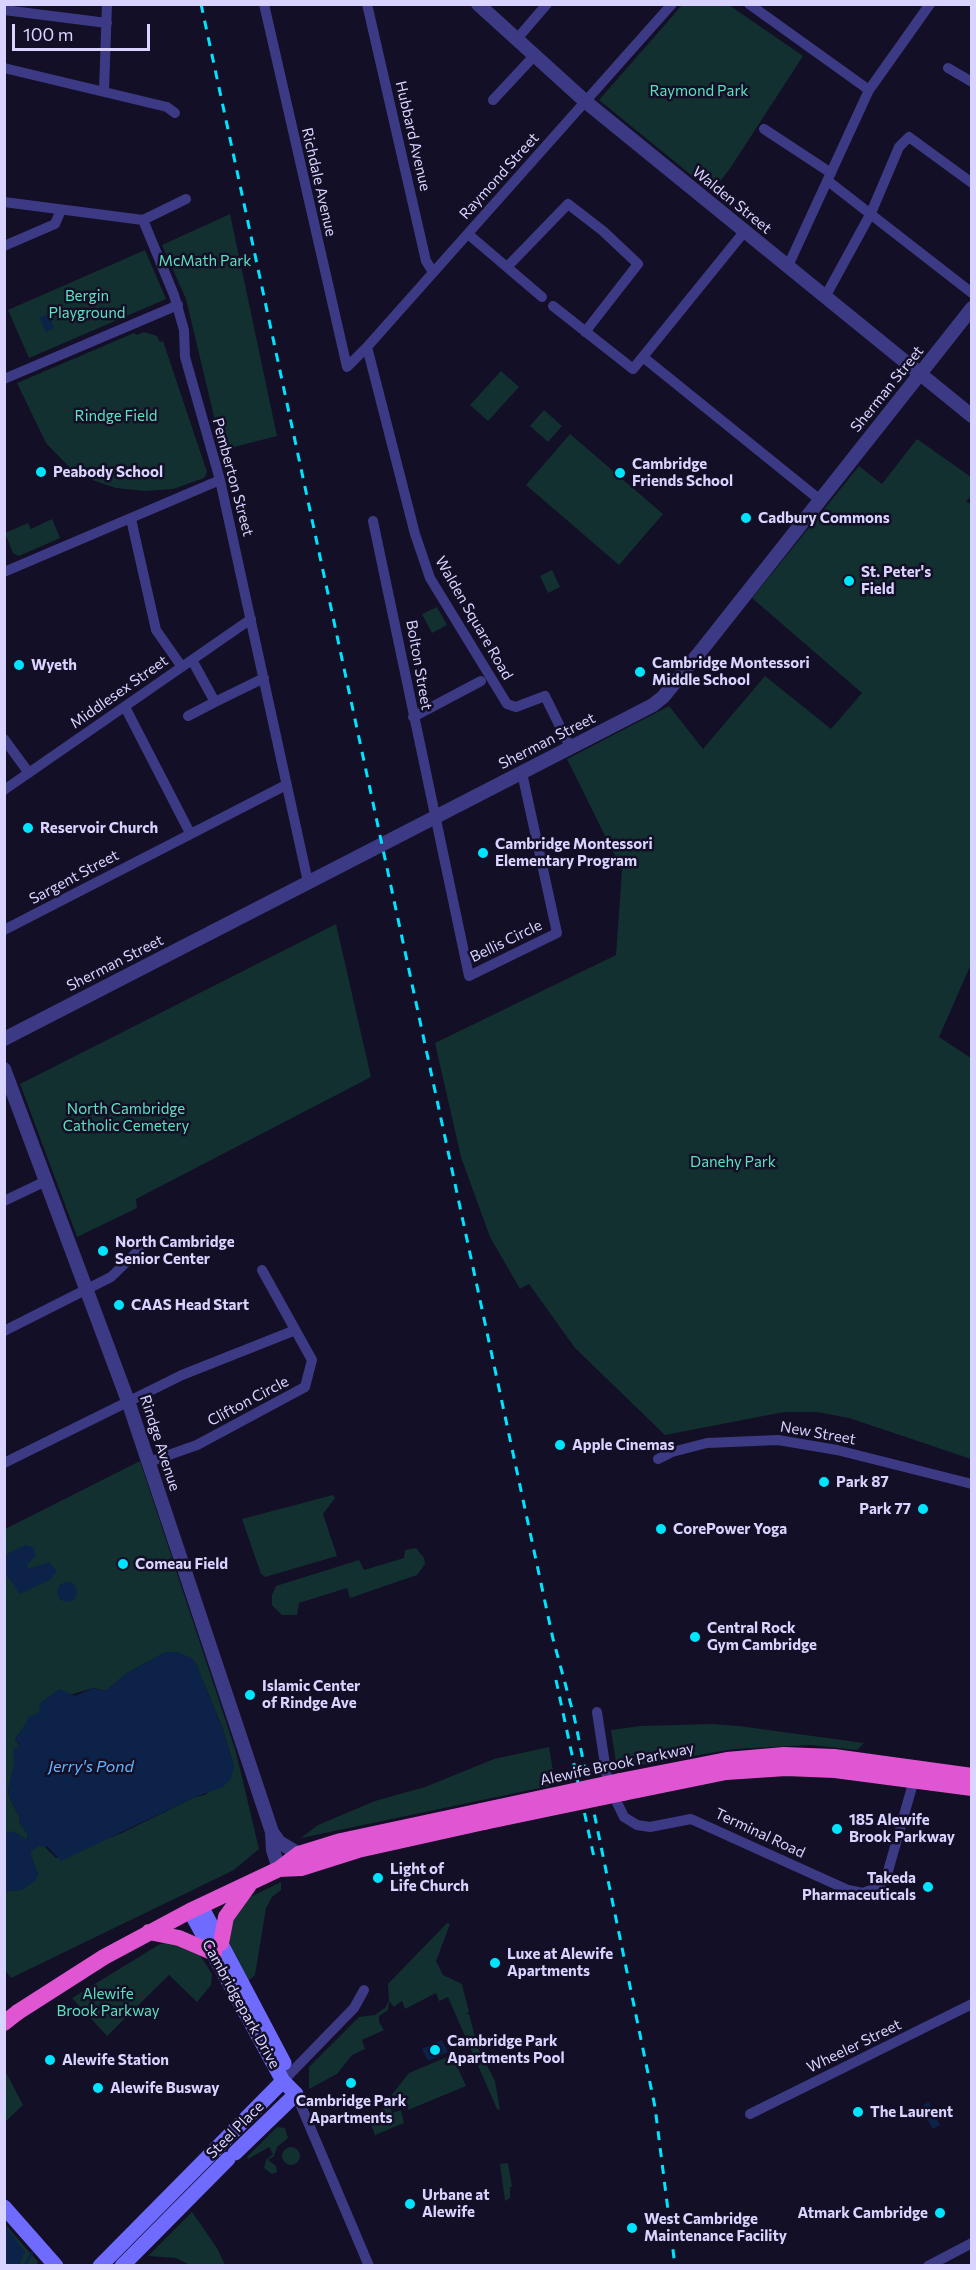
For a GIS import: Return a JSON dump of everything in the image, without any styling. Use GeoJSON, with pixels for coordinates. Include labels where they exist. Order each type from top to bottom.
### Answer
{"type":"FeatureCollection","features":[{"type":"Feature","properties":{"kind":"highway","name":"Alewife Brook Parkway"},"geometry":{"type":"LineString","coordinates":[[279,1869],[301,1868],[358,1850],[483,1817],[621,1787],[727,1760],[784,1755],[834,1757],[972,1776]]}},
{"type":"Feature","properties":{"kind":"highway","name":"Alewife Brook Parkway"},"geometry":{"type":"LineString","coordinates":[[621,1787],[768,1768],[819,1769],[972,1788]]}},
{"type":"Feature","properties":{"kind":"highway","name":"Alewife Brook Parkway"},"geometry":{"type":"LineString","coordinates":[[4,2023],[68,1978],[195,1908],[279,1869],[299,1854],[357,1837],[483,1817]]}},
{"type":"Feature","properties":{"kind":"highway"},"geometry":{"type":"LineString","coordinates":[[149,1932],[217,1948],[226,1917],[252,1882]]}},
{"type":"Feature","properties":{"kind":"main road","name":"Cambridgepark Drive"},"geometry":{"type":"LineString","coordinates":[[195,1908],[296,2094]]}},
{"type":"Feature","properties":{"kind":"main road","name":"Steel Place"},"geometry":{"type":"LineString","coordinates":[[100,2265],[287,2078]]}},
{"type":"Feature","properties":{"kind":"main road","name":"Steel Place"},"geometry":{"type":"LineString","coordinates":[[122,2265],[296,2094]]}},
{"type":"Feature","properties":{"kind":"main road"},"geometry":{"type":"LineString","coordinates":[[4,2207],[57,2265]]}},
{"type":"Feature","properties":{"kind":"street"},"geometry":{"type":"LineString","coordinates":[[104,91],[107,4]]}},
{"type":"Feature","properties":{"kind":"street","name":"Richdale Avenue"},"geometry":{"type":"LineString","coordinates":[[264,4],[347,367]]}},
{"type":"Feature","properties":{"kind":"street","name":"Hubbard Avenue"},"geometry":{"type":"LineString","coordinates":[[367,4],[426,261],[433,272]]}},
{"type":"Feature","properties":{"kind":"street","name":"Walden Street"},"geometry":{"type":"LineString","coordinates":[[478,4],[586,102],[972,416]]}},
{"type":"Feature","properties":{"kind":"street"},"geometry":{"type":"LineString","coordinates":[[516,40],[547,4]]}},
{"type":"Feature","properties":{"kind":"street","name":"Raymond Street"},"geometry":{"type":"LineString","coordinates":[[347,367],[672,4]]}},
{"type":"Feature","properties":{"kind":"street"},"geometry":{"type":"LineString","coordinates":[[749,4],[869,90]]}},
{"type":"Feature","properties":{"kind":"street"},"geometry":{"type":"LineString","coordinates":[[788,266],[869,90],[930,4]]}},
{"type":"Feature","properties":{"kind":"street"},"geometry":{"type":"LineString","coordinates":[[4,10],[107,23]]}},
{"type":"Feature","properties":{"kind":"street"},"geometry":{"type":"LineString","coordinates":[[493,100],[534,56]]}},
{"type":"Feature","properties":{"kind":"street"},"geometry":{"type":"LineString","coordinates":[[4,68],[166,107],[175,113]]}},
{"type":"Feature","properties":{"kind":"street"},"geometry":{"type":"LineString","coordinates":[[948,68],[972,82]]}},
{"type":"Feature","properties":{"kind":"street"},"geometry":{"type":"LineString","coordinates":[[764,129],[830,177],[871,213],[972,292]]}},
{"type":"Feature","properties":{"kind":"street"},"geometry":{"type":"LineString","coordinates":[[825,297],[871,213],[899,147],[909,137],[972,183]]}},
{"type":"Feature","properties":{"kind":"street"},"geometry":{"type":"LineString","coordinates":[[4,202],[142,220],[186,198]]}},
{"type":"Feature","properties":{"kind":"street"},"geometry":{"type":"LineString","coordinates":[[507,267],[568,204],[638,261],[638,266],[585,332]]}},
{"type":"Feature","properties":{"kind":"street"},"geometry":{"type":"LineString","coordinates":[[4,246],[55,224],[61,210]]}},
{"type":"Feature","properties":{"kind":"street","name":"Pemberton Street"},"geometry":{"type":"LineString","coordinates":[[142,220],[178,305],[184,330],[187,365],[220,480],[308,882]]}},
{"type":"Feature","properties":{"kind":"street"},"geometry":{"type":"LineString","coordinates":[[553,306],[633,369],[744,232]]}},
{"type":"Feature","properties":{"kind":"street"},"geometry":{"type":"LineString","coordinates":[[468,234],[542,297]]}},
{"type":"Feature","properties":{"kind":"street"},"geometry":{"type":"LineString","coordinates":[[4,379],[178,305]]}},
{"type":"Feature","properties":{"kind":"street","name":"Sherman Street"},"geometry":{"type":"LineString","coordinates":[[4,1039],[436,815],[522,773],[663,697],[972,308]]}},
{"type":"Feature","properties":{"kind":"street","name":"Walden Square Road"},"geometry":{"type":"LineString","coordinates":[[367,347],[416,534],[430,578],[507,704],[516,707],[545,696],[570,747]]}},
{"type":"Feature","properties":{"kind":"street"},"geometry":{"type":"LineString","coordinates":[[643,357],[820,500]]}},
{"type":"Feature","properties":{"kind":"street"},"geometry":{"type":"LineString","coordinates":[[4,572],[220,480]]}},
{"type":"Feature","properties":{"kind":"street"},"geometry":{"type":"LineString","coordinates":[[131,519],[156,630],[182,667]]}},
{"type":"Feature","properties":{"kind":"street","name":"Bolton Street"},"geometry":{"type":"LineString","coordinates":[[373,521],[395,619],[413,717],[436,815]]}},
{"type":"Feature","properties":{"kind":"street","name":"Middlesex Street"},"geometry":{"type":"LineString","coordinates":[[4,790],[251,619]]}},
{"type":"Feature","properties":{"kind":"street"},"geometry":{"type":"LineString","coordinates":[[192,660],[214,702]]}},
{"type":"Feature","properties":{"kind":"street"},"geometry":{"type":"LineString","coordinates":[[188,716],[264,678]]}},
{"type":"Feature","properties":{"kind":"street"},"geometry":{"type":"LineString","coordinates":[[413,717],[481,681]]}},
{"type":"Feature","properties":{"kind":"street"},"geometry":{"type":"LineString","coordinates":[[125,707],[190,833]]}},
{"type":"Feature","properties":{"kind":"street"},"geometry":{"type":"LineString","coordinates":[[4,740],[29,773]]}},
{"type":"Feature","properties":{"kind":"street","name":"Bellis Circle"},"geometry":{"type":"LineString","coordinates":[[436,815],[469,976],[557,933],[522,773]]}},
{"type":"Feature","properties":{"kind":"street","name":"Sargent Street"},"geometry":{"type":"LineString","coordinates":[[4,930],[286,785]]}},
{"type":"Feature","properties":{"kind":"street","name":"Rindge Avenue"},"geometry":{"type":"LineString","coordinates":[[4,1069],[88,1289],[149,1462],[272,1832],[273,1850],[279,1869]]}},
{"type":"Feature","properties":{"kind":"street"},"geometry":{"type":"LineString","coordinates":[[4,1201],[46,1180]]}},
{"type":"Feature","properties":{"kind":"street"},"geometry":{"type":"LineString","coordinates":[[4,1331],[119,1271],[139,1250]]}},
{"type":"Feature","properties":{"kind":"street","name":"Clifton Circle"},"geometry":{"type":"LineString","coordinates":[[149,1462],[197,1445],[304,1387],[312,1360],[301,1339],[293,1331],[262,1270]]}},
{"type":"Feature","properties":{"kind":"street"},"geometry":{"type":"LineString","coordinates":[[4,1463],[205,1365],[293,1331]]}},
{"type":"Feature","properties":{"kind":"street","name":"New Street"},"geometry":{"type":"LineString","coordinates":[[658,1459],[672,1452],[707,1443],[778,1440],[837,1450],[972,1484]]}},
{"type":"Feature","properties":{"kind":"street","name":"Terminal Road"},"geometry":{"type":"LineString","coordinates":[[597,1712],[608,1784],[624,1817],[638,1825],[650,1827],[691,1819],[848,1890],[863,1893],[876,1888],[886,1878],[914,1780]]}},
{"type":"Feature","properties":{"kind":"street"},"geometry":{"type":"LineString","coordinates":[[272,1832],[279,1842],[299,1854]]}},
{"type":"Feature","properties":{"kind":"street","name":"Steel Place"},"geometry":{"type":"LineString","coordinates":[[287,2078],[354,2008],[364,1990]]}},
{"type":"Feature","properties":{"kind":"street","name":"Wheeler Street"},"geometry":{"type":"LineString","coordinates":[[750,2115],[972,2004]]}},
{"type":"Feature","properties":{"kind":"street","name":"Cambridgepark Drive"},"geometry":{"type":"LineString","coordinates":[[296,2094],[369,2265]]}},
{"type":"Feature","properties":{"kind":"street"},"geometry":{"type":"LineString","coordinates":[[928,2265],[972,2243]]}},
{"type":"Feature","properties":{"kind":"green space","name":"Raymond Park"},"geometry":{"type":"Polygon","coordinates":[[[683,4],[729,5],[803,56],[731,167],[712,192],[599,100],[683,4]]]}},
{"type":"Feature","properties":{"kind":"green space","name":"McMath Park"},"geometry":{"type":"Polygon","coordinates":[[[230,214],[277,436],[222,450],[186,299],[162,245],[230,214]]]}},
{"type":"Feature","properties":{"kind":"green space","name":"Bergin Playground"},"geometry":{"type":"Polygon","coordinates":[[[145,250],[166,299],[29,358],[8,310],[145,250]]]}},
{"type":"Feature","properties":{"kind":"green space","name":"Rindge Field"},"geometry":{"type":"Polygon","coordinates":[[[144,332],[157,336],[160,342],[163,341],[207,472],[204,478],[173,489],[145,491],[116,488],[71,469],[46,443],[17,383],[134,333],[137,335],[144,332]]]}},
{"type":"Feature","properties":{"kind":"green space"},"geometry":{"type":"Polygon","coordinates":[[[501,371],[519,387],[488,421],[470,405],[501,371]]]}},
{"type":"Feature","properties":{"kind":"green space"},"geometry":{"type":"Polygon","coordinates":[[[544,410],[562,426],[548,442],[530,426],[544,410]]]}},
{"type":"Feature","properties":{"kind":"green space"},"geometry":{"type":"Polygon","coordinates":[[[570,434],[663,514],[619,565],[526,485],[570,434]]]}},
{"type":"Feature","properties":{"kind":"green space","name":"Danehy Park"},"geometry":{"type":"Polygon","coordinates":[[[917,439],[971,477],[971,496],[966,502],[972,504],[971,964],[939,1037],[971,1058],[971,1459],[849,1418],[817,1412],[784,1412],[665,1435],[575,1348],[529,1284],[520,1289],[490,1237],[461,1157],[435,1043],[616,955],[622,870],[567,759],[669,706],[703,749],[765,676],[831,729],[862,693],[752,598],[859,466],[882,484],[917,439]]]}},
{"type":"Feature","properties":{"kind":"green space"},"geometry":{"type":"Polygon","coordinates":[[[52,519],[60,538],[19,556],[13,553],[5,533],[28,523],[31,529],[52,519]]]}},
{"type":"Feature","properties":{"kind":"green space"},"geometry":{"type":"Polygon","coordinates":[[[552,570],[560,587],[548,593],[540,576],[552,570]]]}},
{"type":"Feature","properties":{"kind":"green space"},"geometry":{"type":"Polygon","coordinates":[[[437,607],[447,625],[432,633],[422,614],[437,607]]]}},
{"type":"Feature","properties":{"kind":"green space","name":"North Cambridge Catholic Cemetery"},"geometry":{"type":"Polygon","coordinates":[[[336,924],[371,1077],[136,1199],[137,1208],[77,1237],[20,1084],[336,924]]]}},
{"type":"Feature","properties":{"kind":"green space"},"geometry":{"type":"Polygon","coordinates":[[[140,1461],[236,1752],[259,1849],[234,1870],[11,1978],[5,1970],[5,1891],[22,1890],[38,1874],[31,1859],[30,1852],[33,1849],[42,1844],[56,1858],[122,1833],[195,1797],[205,1795],[234,1767],[222,1727],[196,1664],[177,1652],[166,1652],[127,1673],[106,1691],[93,1688],[70,1695],[39,1713],[26,1724],[15,1739],[20,1746],[8,1789],[20,1823],[28,1835],[27,1840],[13,1832],[5,1834],[5,1529],[140,1461]]]}},
{"type":"Feature","properties":{"kind":"green space"},"geometry":{"type":"Polygon","coordinates":[[[333,1495],[335,1498],[323,1514],[337,1556],[265,1577],[261,1574],[242,1519],[333,1495]]]}},
{"type":"Feature","properties":{"kind":"green space"},"geometry":{"type":"Polygon","coordinates":[[[416,1548],[424,1558],[425,1564],[417,1575],[350,1598],[347,1588],[299,1603],[297,1615],[282,1615],[272,1605],[272,1595],[276,1586],[359,1560],[364,1570],[404,1558],[405,1550],[416,1548]]]}},
{"type":"Feature","properties":{"kind":"green space"},"geometry":{"type":"Polygon","coordinates":[[[712,1724],[864,1743],[857,1750],[811,1745],[734,1749],[617,1769],[611,1730],[640,1726],[712,1724]]]}},
{"type":"Feature","properties":{"kind":"green space"},"geometry":{"type":"Polygon","coordinates":[[[549,1747],[555,1783],[549,1786],[301,1838],[318,1825],[375,1801],[425,1787],[494,1759],[549,1747]]]}},
{"type":"Feature","properties":{"kind":"green space"},"geometry":{"type":"Polygon","coordinates":[[[281,1882],[281,1890],[272,1897],[266,1908],[255,1975],[248,1981],[230,1944],[227,1932],[229,1920],[246,1899],[281,1882]]]}},
{"type":"Feature","properties":{"kind":"green space"},"geometry":{"type":"Polygon","coordinates":[[[447,1923],[450,1924],[436,1961],[443,1975],[462,1984],[469,2012],[466,2014],[469,2014],[478,2048],[495,2081],[500,2110],[497,2109],[448,1997],[439,2001],[436,1993],[405,2009],[402,2001],[394,2007],[389,2001],[388,2010],[379,2016],[379,2022],[384,2030],[362,2040],[365,2049],[352,2055],[337,2074],[309,2089],[309,2067],[359,2017],[375,2015],[386,2007],[389,2000],[388,1984],[447,1923]]]}},
{"type":"Feature","properties":{"kind":"green space","name":"Alewife Brook Parkway"},"geometry":{"type":"Polygon","coordinates":[[[170,1942],[198,1952],[212,1974],[211,1985],[197,2002],[169,1975],[107,2036],[72,1998],[160,1944],[170,1942]]]}},
{"type":"Feature","properties":{"kind":"green space"},"geometry":{"type":"Polygon","coordinates":[[[452,2055],[466,2086],[408,2110],[405,2103],[395,2108],[390,2097],[409,2073],[452,2055]]]}},
{"type":"Feature","properties":{"kind":"green space"},"geometry":{"type":"Polygon","coordinates":[[[4,2069],[23,2105],[5,2122],[4,2122],[4,2069]]]}},
{"type":"Feature","properties":{"kind":"green space"},"geometry":{"type":"Polygon","coordinates":[[[385,2107],[390,2107],[392,2113],[401,2110],[404,2123],[375,2135],[369,2119],[385,2107]]]}},
{"type":"Feature","properties":{"kind":"green space"},"geometry":{"type":"Polygon","coordinates":[[[277,2127],[285,2128],[288,2138],[277,2147],[274,2156],[268,2160],[276,2166],[277,2172],[272,2174],[264,2168],[266,2160],[273,2154],[269,2147],[248,2159],[247,2157],[277,2127]]]}},
{"type":"Feature","properties":{"kind":"green space"},"geometry":{"type":"Polygon","coordinates":[[[291,2147],[297,2150],[300,2156],[297,2162],[291,2165],[285,2162],[282,2156],[285,2150],[291,2147]]]}},
{"type":"Feature","properties":{"kind":"green space"},"geometry":{"type":"Polygon","coordinates":[[[508,2163],[512,2187],[510,2187],[510,2198],[505,2201],[500,2164],[508,2163]]]}},
{"type":"Feature","properties":{"kind":"green space"},"geometry":{"type":"Polygon","coordinates":[[[192,2212],[217,2248],[225,2265],[190,2265],[176,2258],[148,2256],[192,2212]]]}},
{"type":"Feature","properties":{"kind":"green space"},"geometry":{"type":"Polygon","coordinates":[[[4,2223],[38,2262],[36,2265],[5,2265],[4,2223]]]}},
{"type":"Feature","properties":{"kind":"water"},"geometry":{"type":"Polygon","coordinates":[[[48,314],[54,328],[46,332],[39,318],[48,314]]]}},
{"type":"Feature","properties":{"kind":"water"},"geometry":{"type":"Polygon","coordinates":[[[25,1545],[33,1547],[36,1555],[27,1565],[28,1569],[49,1562],[57,1571],[51,1579],[20,1594],[5,1573],[5,1555],[25,1545]]]}},
{"type":"Feature","properties":{"kind":"water"},"geometry":{"type":"Polygon","coordinates":[[[67,1582],[74,1585],[77,1592],[74,1599],[67,1602],[60,1599],[57,1592],[60,1585],[67,1582]]]}},
{"type":"Feature","properties":{"kind":"water","name":"Jerry's Pond"},"geometry":{"type":"Polygon","coordinates":[[[166,1652],[177,1652],[192,1658],[196,1664],[222,1727],[234,1767],[231,1779],[223,1787],[195,1797],[61,1861],[48,1847],[38,1846],[30,1852],[38,1874],[36,1880],[22,1890],[5,1891],[5,1834],[13,1831],[27,1840],[28,1836],[20,1823],[8,1789],[14,1764],[13,1750],[20,1745],[15,1739],[26,1724],[28,1717],[39,1713],[40,1703],[60,1689],[75,1696],[93,1688],[106,1691],[127,1673],[166,1652]]]}},
{"type":"Feature","properties":{"kind":"water","name":"Cambridge Park Apartments Pool"},"geometry":{"type":"Polygon","coordinates":[[[442,2040],[448,2052],[428,2061],[422,2049],[442,2040]]]}},
{"type":"Feature","properties":{"kind":"water"},"geometry":{"type":"Polygon","coordinates":[[[929,2102],[940,2125],[933,2129],[925,2116],[927,2111],[923,2105],[929,2102]]]}},
{"type":"Feature","properties":{"kind":"water"},"geometry":{"type":"Polygon","coordinates":[[[5,2226],[25,2252],[19,2265],[5,2265],[5,2226]]]}},
{"type":"Feature","properties":{"kind":"waterway"},"geometry":{"type":"LineString","coordinates":[[25,2266],[32,2253]]}},
{"type":"Feature","properties":{"kind":"railway"},"geometry":{"type":"LineString","coordinates":[[201,4],[553,1639],[574,1716],[655,2107],[675,2266]]}},
{"type":"Feature","properties":{"kind":"railway"},"geometry":{"type":"LineString","coordinates":[[556,1680],[595,1862]]}},
{"type":"Feature","properties":{"kind":"place","name":"Peabody School"},"geometry":{"type":"Point","coordinates":[41,472]}},
{"type":"Feature","properties":{"kind":"place","name":"Cambridge Friends School"},"geometry":{"type":"Point","coordinates":[620,473]}},
{"type":"Feature","properties":{"kind":"place","name":"Cadbury Commons"},"geometry":{"type":"Point","coordinates":[746,518]}},
{"type":"Feature","properties":{"kind":"place","name":"St. Peter's Field"},"geometry":{"type":"Point","coordinates":[849,581]}},
{"type":"Feature","properties":{"kind":"place","name":"Wyeth"},"geometry":{"type":"Point","coordinates":[19,665]}},
{"type":"Feature","properties":{"kind":"place","name":"Cambridge Montessori Middle School"},"geometry":{"type":"Point","coordinates":[640,672]}},
{"type":"Feature","properties":{"kind":"place","name":"Reservoir Church"},"geometry":{"type":"Point","coordinates":[28,828]}},
{"type":"Feature","properties":{"kind":"place","name":"Cambridge Montessori Elementary Program"},"geometry":{"type":"Point","coordinates":[483,853]}},
{"type":"Feature","properties":{"kind":"place","name":"North Cambridge Senior Center"},"geometry":{"type":"Point","coordinates":[103,1251]}},
{"type":"Feature","properties":{"kind":"place","name":"CAAS Head Start"},"geometry":{"type":"Point","coordinates":[119,1305]}},
{"type":"Feature","properties":{"kind":"place","name":"Apple Cinemas"},"geometry":{"type":"Point","coordinates":[560,1445]}},
{"type":"Feature","properties":{"kind":"place","name":"Park 87"},"geometry":{"type":"Point","coordinates":[824,1482]}},
{"type":"Feature","properties":{"kind":"place","name":"Park 77"},"geometry":{"type":"Point","coordinates":[923,1509]}},
{"type":"Feature","properties":{"kind":"place","name":"CorePower Yoga"},"geometry":{"type":"Point","coordinates":[661,1529]}},
{"type":"Feature","properties":{"kind":"place","name":"Comeau Field"},"geometry":{"type":"Point","coordinates":[123,1564]}},
{"type":"Feature","properties":{"kind":"place","name":"Central Rock Gym Cambridge"},"geometry":{"type":"Point","coordinates":[695,1637]}},
{"type":"Feature","properties":{"kind":"place","name":"Islamic Center of Rindge Ave"},"geometry":{"type":"Point","coordinates":[250,1695]}},
{"type":"Feature","properties":{"kind":"place","name":"185 Alewife Brook Parkway"},"geometry":{"type":"Point","coordinates":[837,1829]}},
{"type":"Feature","properties":{"kind":"place","name":"Light of Life Church"},"geometry":{"type":"Point","coordinates":[378,1878]}},
{"type":"Feature","properties":{"kind":"place","name":"Takeda Pharmaceuticals"},"geometry":{"type":"Point","coordinates":[928,1887]}},
{"type":"Feature","properties":{"kind":"place","name":"Luxe at Alewife Apartments"},"geometry":{"type":"Point","coordinates":[495,1963]}},
{"type":"Feature","properties":{"kind":"place","name":"Cambridge Park Apartments Pool"},"geometry":{"type":"Point","coordinates":[435,2050]}},
{"type":"Feature","properties":{"kind":"place","name":"Alewife Station"},"geometry":{"type":"Point","coordinates":[50,2060]}},
{"type":"Feature","properties":{"kind":"place","name":"Cambridge Park Apartments"},"geometry":{"type":"Point","coordinates":[351,2083]}},
{"type":"Feature","properties":{"kind":"place","name":"Alewife Busway"},"geometry":{"type":"Point","coordinates":[98,2088]}},
{"type":"Feature","properties":{"kind":"place","name":"The Laurent"},"geometry":{"type":"Point","coordinates":[858,2112]}},
{"type":"Feature","properties":{"kind":"place","name":"Urbane at Alewife"},"geometry":{"type":"Point","coordinates":[410,2204]}},
{"type":"Feature","properties":{"kind":"place","name":"Atmark Cambridge"},"geometry":{"type":"Point","coordinates":[940,2213]}},
{"type":"Feature","properties":{"kind":"place","name":"West Cambridge Maintenance Facility"},"geometry":{"type":"Point","coordinates":[632,2228]}}]}
